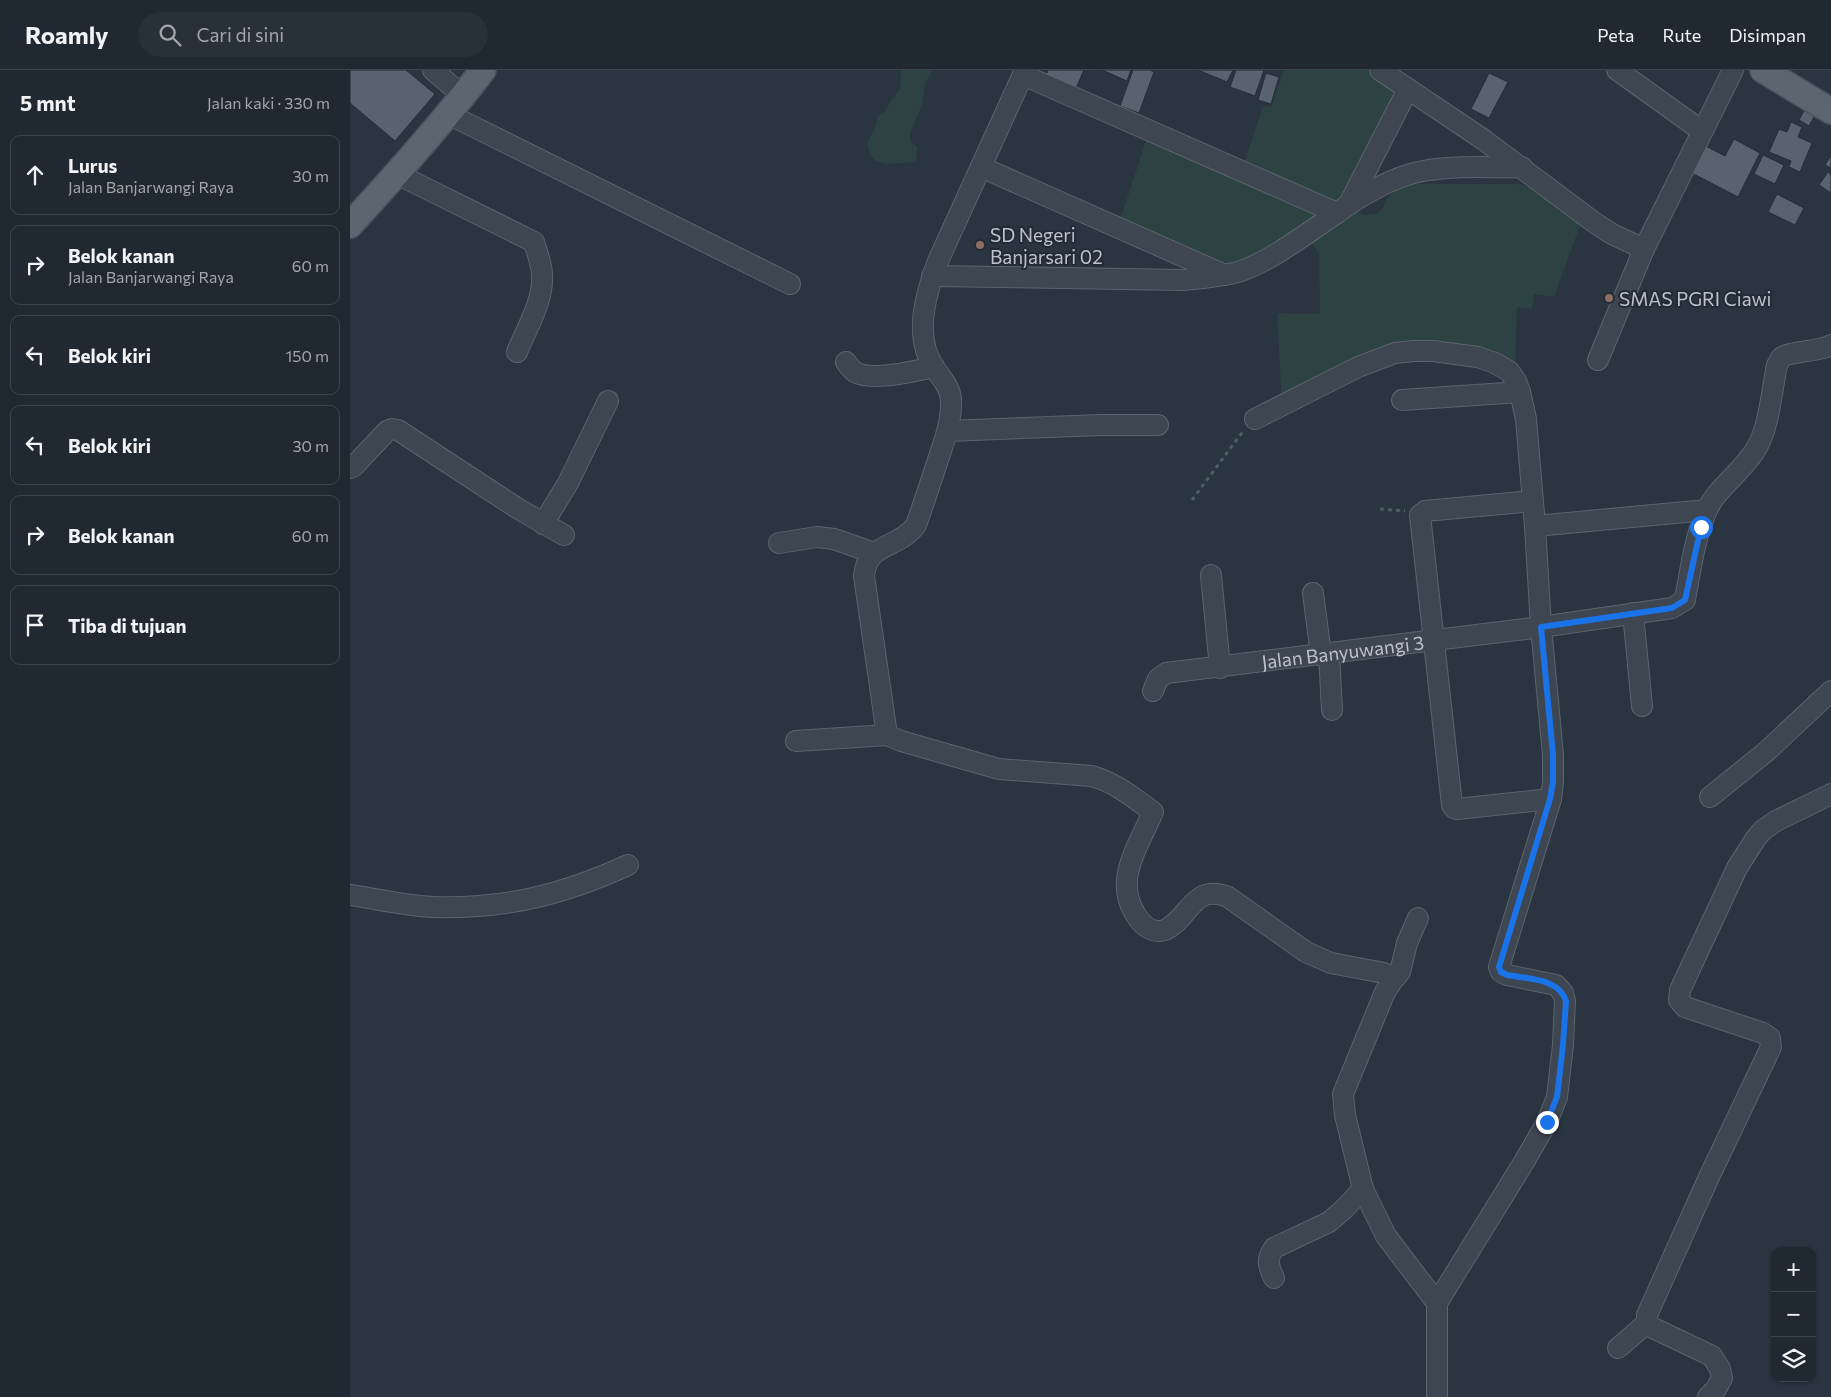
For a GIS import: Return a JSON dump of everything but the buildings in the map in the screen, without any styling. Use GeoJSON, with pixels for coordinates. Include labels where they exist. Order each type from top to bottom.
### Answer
{"type":"FeatureCollection","features":[{"type":"Feature","properties":{"kind":"main road"},"geometry":{"type":"LineString","coordinates":[[350,225],[397,174],[483,70]]}},
{"type":"Feature","properties":{"kind":"main road"},"geometry":{"type":"LineString","coordinates":[[1763,70],[1831,111]]}},
{"type":"Feature","properties":{"kind":"street"},"geometry":{"type":"LineString","coordinates":[[433,70],[455,105],[790,284]]}},
{"type":"Feature","properties":{"kind":"street"},"geometry":{"type":"LineString","coordinates":[[1380,70],[1522,167],[1595,223],[1612,234],[1644,249]]}},
{"type":"Feature","properties":{"kind":"street"},"geometry":{"type":"LineString","coordinates":[[1617,70],[1702,131]]}},
{"type":"Feature","properties":{"kind":"street"},"geometry":{"type":"LineString","coordinates":[[1598,360],[1644,249],[1733,70]]}},
{"type":"Feature","properties":{"kind":"street"},"geometry":{"type":"LineString","coordinates":[[887,736],[864,576],[868,560],[874,553],[910,533],[916,525],[948,431],[952,405],[950,395],[948,386],[934,367],[924,344],[924,313],[932,276],[1024,72],[1343,209]]}},
{"type":"Feature","properties":{"kind":"street"},"geometry":{"type":"LineString","coordinates":[[1343,209],[1408,89]]}},
{"type":"Feature","properties":{"kind":"street"},"geometry":{"type":"LineString","coordinates":[[981,167],[1225,275]]}},
{"type":"Feature","properties":{"kind":"street"},"geometry":{"type":"LineString","coordinates":[[932,276],[1184,280],[1225,275],[1242,271],[1260,263],[1343,209],[1395,180],[1422,171],[1452,168],[1522,167]]}},
{"type":"Feature","properties":{"kind":"street"},"geometry":{"type":"LineString","coordinates":[[397,174],[534,242],[541,265],[542,288],[540,299],[517,352]]}},
{"type":"Feature","properties":{"kind":"street","name":"Jalan Banyuwangi 3"},"geometry":{"type":"LineString","coordinates":[[1153,691],[1158,679],[1166,673],[1434,641],[1672,608],[1685,600],[1701,527],[1707,510],[1758,447],[1764,431],[1777,365],[1781,358],[1788,354],[1823,350],[1831,345]]}},
{"type":"Feature","properties":{"kind":"street"},"geometry":{"type":"LineString","coordinates":[[1255,419],[1378,358],[1414,351],[1433,351],[1478,357],[1495,363],[1509,371],[1516,381],[1520,392],[1526,418],[1541,627],[1553,755],[1553,782],[1550,799],[1499,967],[1501,972],[1507,975],[1556,985],[1563,993],[1566,1001],[1563,1045],[1557,1097],[1547,1122],[1437,1303],[1438,1396]]}},
{"type":"Feature","properties":{"kind":"street"},"geometry":{"type":"LineString","coordinates":[[846,362],[854,372],[864,375],[903,373],[934,367]]}},
{"type":"Feature","properties":{"kind":"street"},"geometry":{"type":"LineString","coordinates":[[1402,400],[1520,392]]}},
{"type":"Feature","properties":{"kind":"street"},"geometry":{"type":"LineString","coordinates":[[543,524],[568,483],[608,401]]}},
{"type":"Feature","properties":{"kind":"street"},"geometry":{"type":"LineString","coordinates":[[948,431],[1158,424]]}},
{"type":"Feature","properties":{"kind":"street"},"geometry":{"type":"LineString","coordinates":[[350,468],[387,431],[392,429],[398,430],[543,524],[564,535]]}},
{"type":"Feature","properties":{"kind":"street"},"geometry":{"type":"LineString","coordinates":[[1533,501],[1422,512],[1420,515],[1452,805],[1458,809],[1550,799]]}},
{"type":"Feature","properties":{"kind":"street"},"geometry":{"type":"LineString","coordinates":[[1535,526],[1707,510]]}},
{"type":"Feature","properties":{"kind":"street"},"geometry":{"type":"LineString","coordinates":[[779,543],[817,537],[834,539],[874,553]]}},
{"type":"Feature","properties":{"kind":"street"},"geometry":{"type":"LineString","coordinates":[[1211,575],[1220,668]]}},
{"type":"Feature","properties":{"kind":"street"},"geometry":{"type":"LineString","coordinates":[[1313,593],[1325,654],[1332,710]]}},
{"type":"Feature","properties":{"kind":"street"},"geometry":{"type":"LineString","coordinates":[[1633,613],[1642,706]]}},
{"type":"Feature","properties":{"kind":"street"},"geometry":{"type":"LineString","coordinates":[[1710,797],[1767,751],[1831,691]]}},
{"type":"Feature","properties":{"kind":"street"},"geometry":{"type":"LineString","coordinates":[[796,741],[887,736],[999,769],[1092,776],[1105,780],[1119,787],[1153,812],[1127,874],[1126,891],[1132,912],[1144,926],[1163,931],[1174,924],[1195,900],[1207,894],[1218,893],[1228,897],[1306,952],[1331,963],[1384,973],[1393,980]]}},
{"type":"Feature","properties":{"kind":"street"},"geometry":{"type":"LineString","coordinates":[[1618,1348],[1647,1323],[1648,1315],[1674,1254],[1771,1047],[1770,1038],[1763,1033],[1685,1007],[1679,1000],[1680,990],[1737,868],[1756,838],[1763,830],[1776,821],[1831,794]]}},
{"type":"Feature","properties":{"kind":"street"},"geometry":{"type":"LineString","coordinates":[[350,895],[432,907],[502,905],[546,896],[593,881],[628,865]]}},
{"type":"Feature","properties":{"kind":"street"},"geometry":{"type":"LineString","coordinates":[[1418,918],[1407,943],[1400,972],[1385,992],[1343,1094],[1345,1115],[1362,1189],[1386,1236],[1437,1303]]}},
{"type":"Feature","properties":{"kind":"street"},"geometry":{"type":"LineString","coordinates":[[1274,1278],[1268,1266],[1269,1255],[1274,1248],[1329,1222],[1362,1189]]}},
{"type":"Feature","properties":{"kind":"street"},"geometry":{"type":"LineString","coordinates":[[1647,1323],[1651,1327],[1712,1356],[1720,1369],[1722,1378],[1716,1389],[1708,1397]]}},
{"type":"Feature","properties":{"kind":"path"},"geometry":{"type":"LineString","coordinates":[[1192,500],[1243,431],[1255,419]]}},
{"type":"Feature","properties":{"kind":"path"},"geometry":{"type":"LineString","coordinates":[[1380,509],[1422,512]]}},
{"type":"Feature","properties":{"kind":"green space"},"geometry":{"type":"Polygon","coordinates":[[[901,70],[933,70],[925,83],[923,102],[910,134],[910,140],[917,147],[916,162],[888,164],[875,161],[870,153],[868,142],[877,117],[885,112],[891,100],[900,90],[901,70]]]}},
{"type":"Feature","properties":{"kind":"green space"},"geometry":{"type":"Polygon","coordinates":[[[1284,70],[1367,70],[1398,92],[1352,210],[1366,215],[1376,214],[1383,208],[1385,201],[1394,191],[1413,184],[1517,184],[1547,191],[1576,215],[1580,226],[1554,297],[1534,294],[1532,309],[1517,307],[1515,367],[1424,346],[1282,403],[1277,313],[1320,314],[1319,253],[1306,235],[1231,277],[1117,229],[1146,141],[1258,186],[1243,166],[1263,106],[1271,107],[1284,70]]]}},
{"type":"Feature","properties":{"kind":"place","name":"SD Negeri Banjarsari 02"},"geometry":{"type":"Point","coordinates":[980,245]}},
{"type":"Feature","properties":{"kind":"place","name":"SMAS PGRI Ciawi"},"geometry":{"type":"Point","coordinates":[1609,298]}},
{"type":"Feature","properties":{"kind":"route"},"geometry":{"type":"LineString","coordinates":[[1547,1122],[1557,1097],[1566,1001],[1563,993],[1556,985],[1507,975],[1501,972],[1499,967],[1550,799],[1553,782],[1553,755],[1541,627],[1672,608],[1679,605],[1685,600],[1701,527]]}}]}
